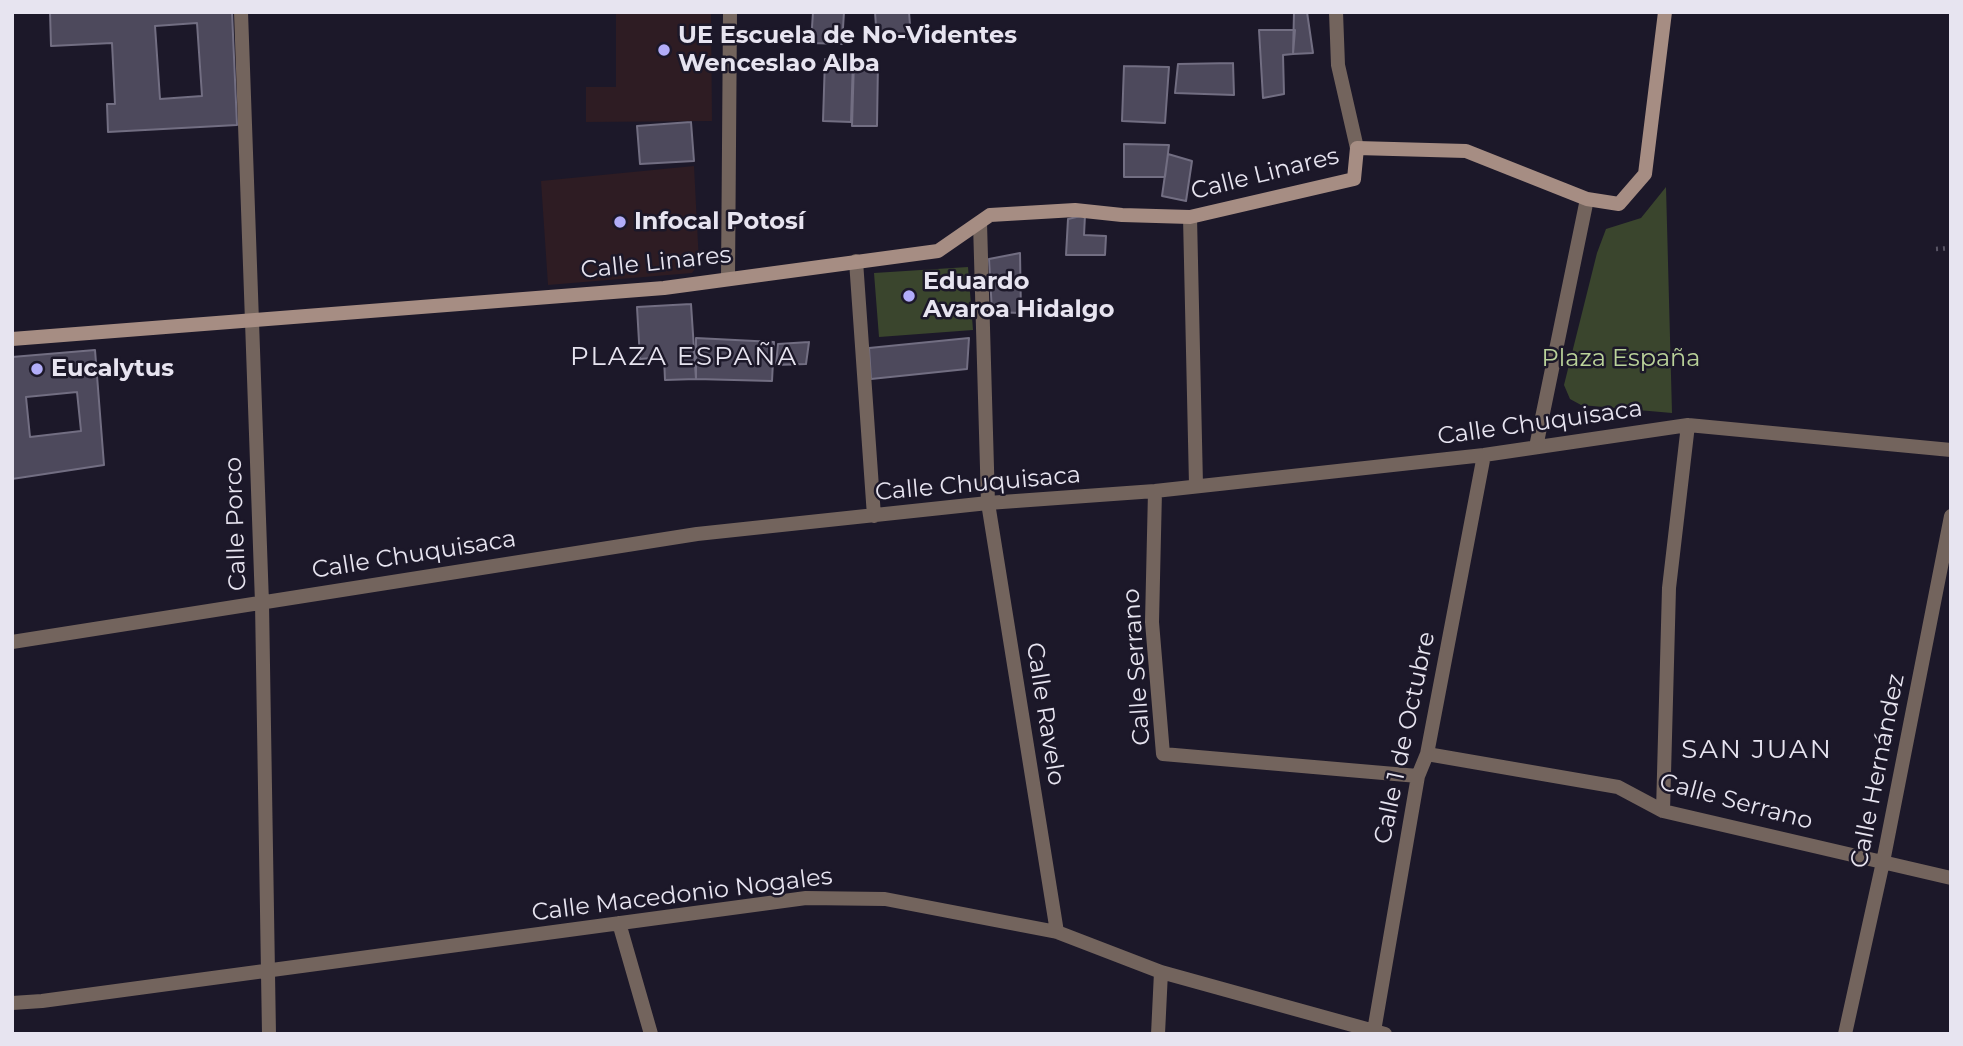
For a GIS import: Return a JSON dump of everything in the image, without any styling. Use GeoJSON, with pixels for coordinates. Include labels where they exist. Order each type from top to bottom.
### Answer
{"type":"FeatureCollection","features":[{"type":"Feature","properties":{"kind":"main road","name":"Calle Linares"},"geometry":{"type":"LineString","coordinates":[[12,339],[664,288],[938,251],[990,215],[1075,210],[1122,215],[1190,217],[1354,179],[1357,148],[1466,151],[1587,199],[1619,204],[1645,174],[1665,12]]}},
{"type":"Feature","properties":{"kind":"street","name":"Calle Porco"},"geometry":{"type":"LineString","coordinates":[[242,12],[262,603],[269,1034]]}},
{"type":"Feature","properties":{"kind":"street"},"geometry":{"type":"LineString","coordinates":[[728,278],[730,12]]}},
{"type":"Feature","properties":{"kind":"street"},"geometry":{"type":"LineString","coordinates":[[1336,12],[1338,65],[1357,148]]}},
{"type":"Feature","properties":{"kind":"street"},"geometry":{"type":"LineString","coordinates":[[1536,447],[1587,199]]}},
{"type":"Feature","properties":{"kind":"street"},"geometry":{"type":"LineString","coordinates":[[1190,217],[1196,485]]}},
{"type":"Feature","properties":{"kind":"street","name":"Calle Ravelo"},"geometry":{"type":"LineString","coordinates":[[980,223],[988,503],[1056,932]]}},
{"type":"Feature","properties":{"kind":"street"},"geometry":{"type":"LineString","coordinates":[[856,261],[874,516]]}},
{"type":"Feature","properties":{"kind":"street"},"geometry":{"type":"LineString","coordinates":[[1663,811],[1669,588],[1688,425]]}},
{"type":"Feature","properties":{"kind":"street","name":"Calle Chuquisaca"},"geometry":{"type":"LineString","coordinates":[[12,642],[697,534],[988,503],[1155,491],[1484,455],[1688,425],[1951,450]]}},
{"type":"Feature","properties":{"kind":"street","name":"Calle 1 de Octubre"},"geometry":{"type":"LineString","coordinates":[[1379,1032],[1418,776],[1427,754],[1484,455]]}},
{"type":"Feature","properties":{"kind":"street","name":"Calle Serrano"},"geometry":{"type":"LineString","coordinates":[[1155,491],[1152,622],[1163,754],[1418,776]]}},
{"type":"Feature","properties":{"kind":"street","name":"Calle Hernández"},"geometry":{"type":"LineString","coordinates":[[1845,1034],[1883,862],[1951,516]]}},
{"type":"Feature","properties":{"kind":"street","name":"Calle Serrano"},"geometry":{"type":"LineString","coordinates":[[1427,754],[1618,787],[1663,811],[1951,878]]}},
{"type":"Feature","properties":{"kind":"street","name":"Calle Macedonio Nogales"},"geometry":{"type":"LineString","coordinates":[[12,1003],[806,898],[885,898],[1056,932],[1161,972],[1379,1032]]}},
{"type":"Feature","properties":{"kind":"street"},"geometry":{"type":"LineString","coordinates":[[619,923],[651,1034]]}},
{"type":"Feature","properties":{"kind":"street"},"geometry":{"type":"LineString","coordinates":[[1158,1034],[1161,972]]}},
{"type":"Feature","properties":{"kind":"path"},"geometry":{"type":"LineString","coordinates":[[1936,249],[1951,248]]}},
{"type":"Feature","properties":{"kind":"shaded area","name":"UE Escuela de No-Videntes Wenceslao Alba"},"geometry":{"type":"Polygon","coordinates":[[[616,12],[711,12],[712,121],[586,122],[586,87],[616,87],[616,12]]]}},
{"type":"Feature","properties":{"kind":"shaded area","name":"Infocal Potosí"},"geometry":{"type":"Polygon","coordinates":[[[694,166],[699,263],[692,273],[548,285],[541,181],[694,166]]]}},
{"type":"Feature","properties":{"kind":"green space","name":"Plaza España"},"geometry":{"type":"Polygon","coordinates":[[[1666,187],[1672,413],[1581,405],[1570,399],[1564,385],[1597,253],[1606,229],[1641,218],[1666,187]]]}},
{"type":"Feature","properties":{"kind":"green space"},"geometry":{"type":"Polygon","coordinates":[[[968,267],[973,330],[879,337],[874,273],[968,267]]]}},
{"type":"Feature","properties":{"kind":"building"},"geometry":{"type":"Polygon","coordinates":[[[50,12],[232,12],[237,125],[108,132],[107,104],[115,104],[112,43],[51,46],[50,12]],[[197,23],[155,26],[160,99],[202,96],[197,23]]]}},
{"type":"Feature","properties":{"kind":"building"},"geometry":{"type":"Polygon","coordinates":[[[813,12],[844,12],[842,44],[811,43],[813,12]]]}},
{"type":"Feature","properties":{"kind":"building"},"geometry":{"type":"Polygon","coordinates":[[[875,12],[909,12],[911,38],[877,41],[875,12]]]}},
{"type":"Feature","properties":{"kind":"building"},"geometry":{"type":"Polygon","coordinates":[[[1294,12],[1307,12],[1313,53],[1293,54],[1294,12]]]}},
{"type":"Feature","properties":{"kind":"building"},"geometry":{"type":"Polygon","coordinates":[[[1259,30],[1295,30],[1293,54],[1283,55],[1284,94],[1263,98],[1259,30]]]}},
{"type":"Feature","properties":{"kind":"building"},"geometry":{"type":"Polygon","coordinates":[[[825,59],[853,60],[851,122],[823,121],[825,59]]]}},
{"type":"Feature","properties":{"kind":"building"},"geometry":{"type":"Polygon","coordinates":[[[854,60],[878,61],[877,126],[852,126],[854,60]]]}},
{"type":"Feature","properties":{"kind":"building"},"geometry":{"type":"Polygon","coordinates":[[[1233,63],[1234,95],[1175,93],[1178,64],[1233,63]]]}},
{"type":"Feature","properties":{"kind":"building"},"geometry":{"type":"Polygon","coordinates":[[[1124,66],[1169,67],[1165,123],[1122,121],[1124,66]]]}},
{"type":"Feature","properties":{"kind":"building"},"geometry":{"type":"Polygon","coordinates":[[[691,122],[694,161],[640,164],[637,126],[691,122]]]}},
{"type":"Feature","properties":{"kind":"building"},"geometry":{"type":"Polygon","coordinates":[[[1124,144],[1169,145],[1165,177],[1124,177],[1124,144]]]}},
{"type":"Feature","properties":{"kind":"building"},"geometry":{"type":"Polygon","coordinates":[[[1168,154],[1192,161],[1186,201],[1162,196],[1168,154]]]}},
{"type":"Feature","properties":{"kind":"building"},"geometry":{"type":"Polygon","coordinates":[[[1085,215],[1084,235],[1106,236],[1105,255],[1066,255],[1068,219],[1085,215]]]}},
{"type":"Feature","properties":{"kind":"building"},"geometry":{"type":"Polygon","coordinates":[[[1020,253],[1021,313],[992,312],[989,259],[1020,253]]]}},
{"type":"Feature","properties":{"kind":"building"},"geometry":{"type":"Polygon","coordinates":[[[691,304],[696,379],[665,380],[664,357],[640,359],[637,307],[691,304]]]}},
{"type":"Feature","properties":{"kind":"building"},"geometry":{"type":"Polygon","coordinates":[[[696,338],[774,342],[772,381],[696,379],[696,338]]]}},
{"type":"Feature","properties":{"kind":"building"},"geometry":{"type":"Polygon","coordinates":[[[969,338],[967,369],[871,379],[869,348],[969,338]]]}},
{"type":"Feature","properties":{"kind":"building"},"geometry":{"type":"Polygon","coordinates":[[[809,342],[806,364],[776,365],[778,344],[809,342]]]}},
{"type":"Feature","properties":{"kind":"building"},"geometry":{"type":"Polygon","coordinates":[[[95,350],[104,465],[12,479],[12,357],[95,350]],[[77,392],[26,397],[30,437],[81,431],[77,392]]]}},
{"type":"Feature","properties":{"kind":"place","name":"UE Escuela de No-Videntes Wenceslao Alba"},"geometry":{"type":"Point","coordinates":[664,50]}},
{"type":"Feature","properties":{"kind":"place","name":"Infocal Potosí"},"geometry":{"type":"Point","coordinates":[620,222]}},
{"type":"Feature","properties":{"kind":"place","name":"Eduardo Avaroa Hidalgo"},"geometry":{"type":"Point","coordinates":[909,296]}},
{"type":"Feature","properties":{"kind":"place","name":"Eucalytus"},"geometry":{"type":"Point","coordinates":[37,369]}},
{"type":"Feature","properties":{"kind":"district","name":"PLAZA ESPAÑA"},"geometry":{"type":"Point","coordinates":[684,357]}},
{"type":"Feature","properties":{"kind":"district","name":"SAN JUAN"},"geometry":{"type":"Point","coordinates":[1757,750]}}]}
